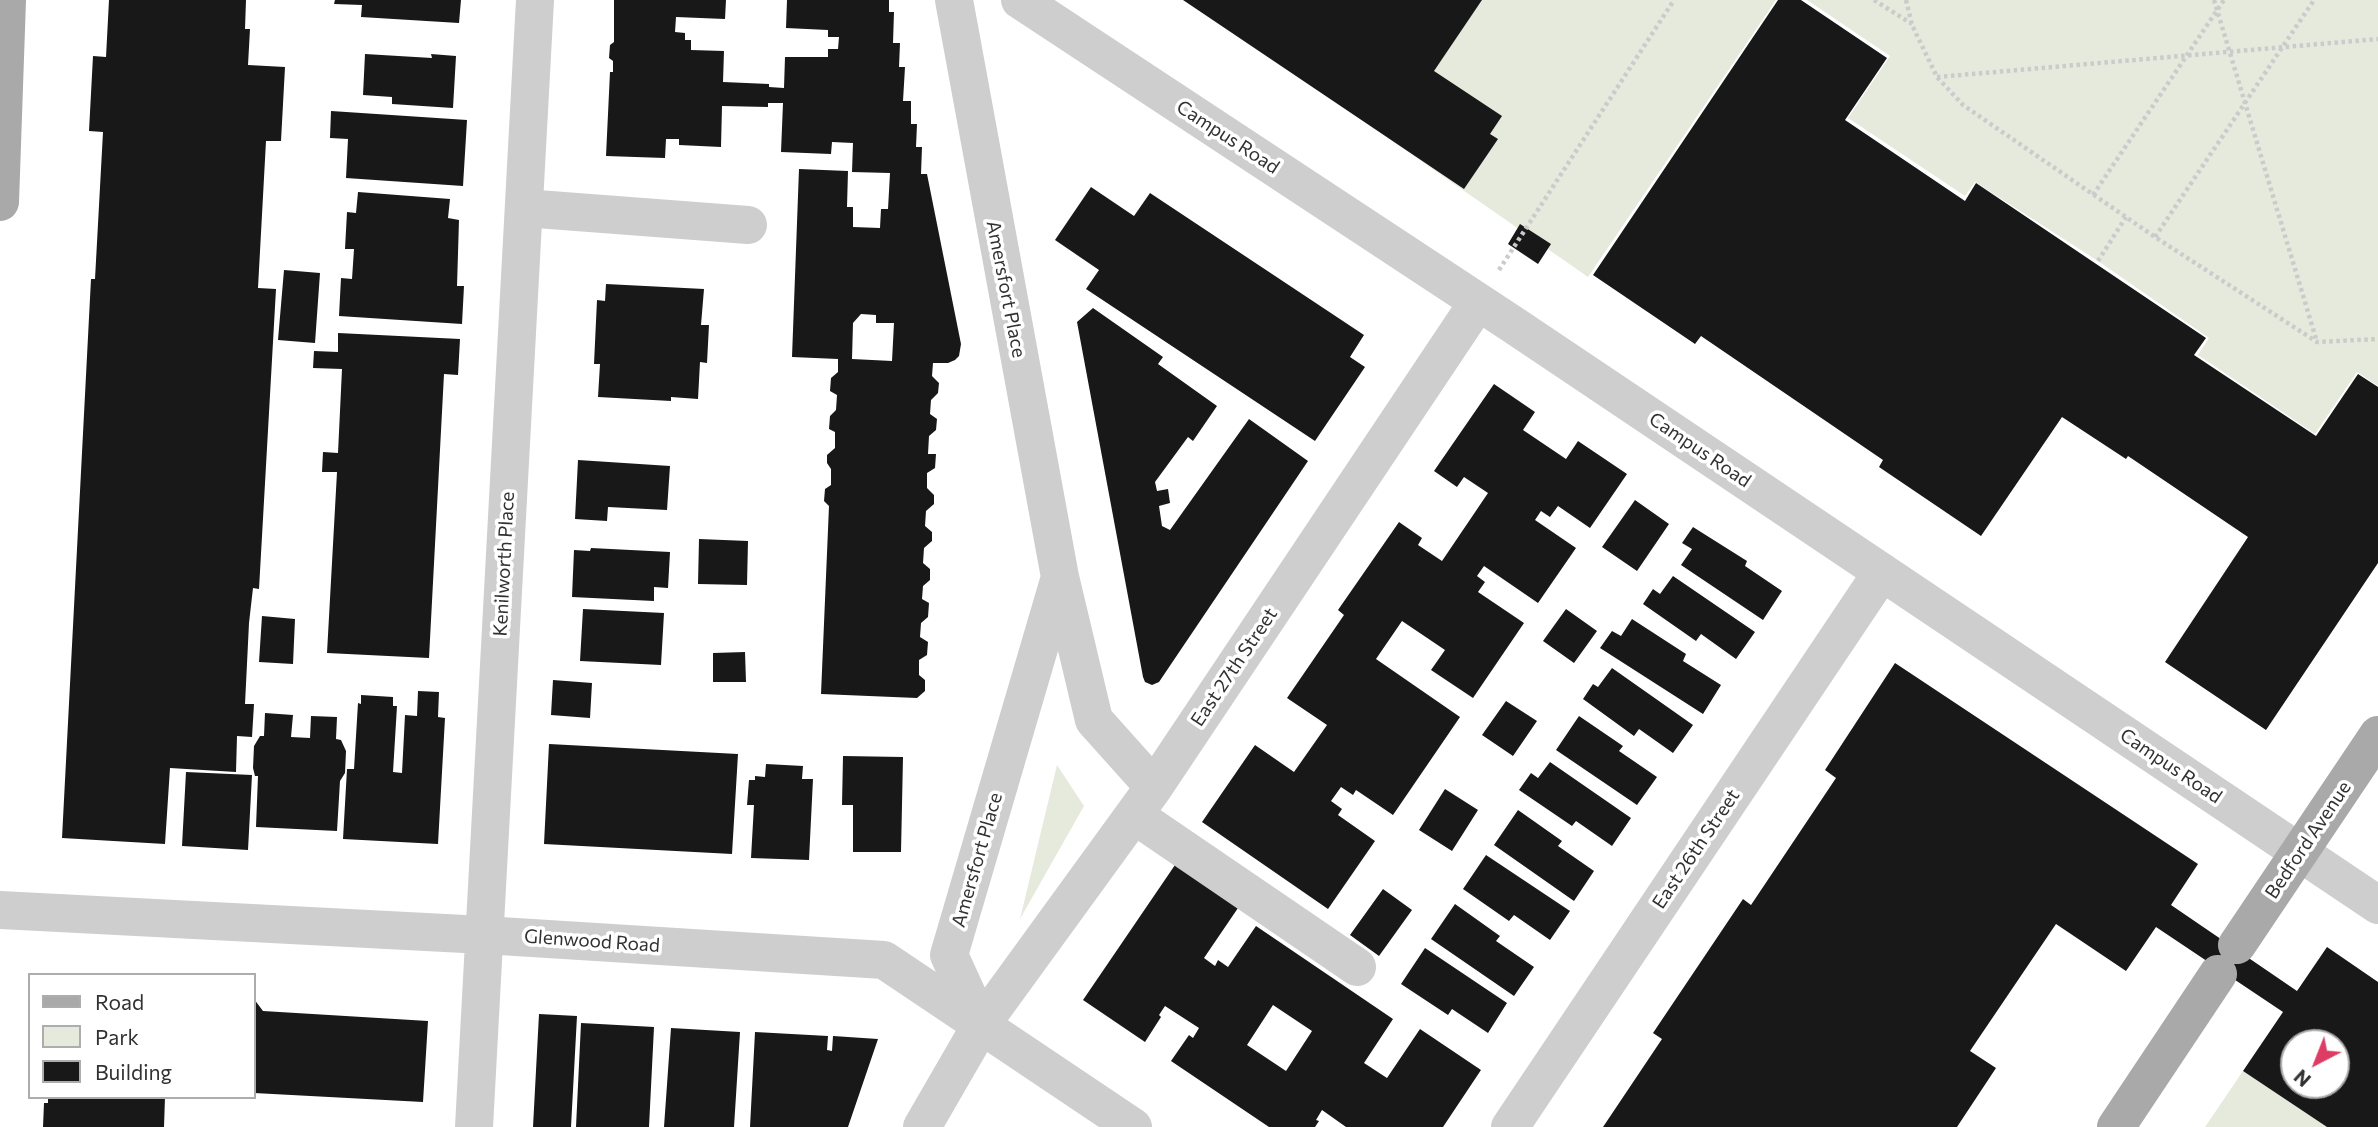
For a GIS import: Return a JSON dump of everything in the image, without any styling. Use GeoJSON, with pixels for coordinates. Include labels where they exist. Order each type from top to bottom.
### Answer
{"type":"FeatureCollection","features":[{"type":"Feature","properties":{"kind":"main road"},"geometry":{"type":"LineString","coordinates":[[0,202],[7,0]]}},
{"type":"Feature","properties":{"kind":"main road","name":"Bedford Avenue"},"geometry":{"type":"LineString","coordinates":[[2116,1127],[2378,735]]}},
{"type":"Feature","properties":{"kind":"street","name":"Kenilworth Place"},"geometry":{"type":"LineString","coordinates":[[474,1127],[535,0]]}},
{"type":"Feature","properties":{"kind":"street","name":"Amersfort Place"},"geometry":{"type":"LineString","coordinates":[[954,0],[1060,577],[1094,720],[1144,801],[1357,967]]}},
{"type":"Feature","properties":{"kind":"street","name":"Campus Road"},"geometry":{"type":"LineString","coordinates":[[1020,0],[1478,302],[2378,905]]}},
{"type":"Feature","properties":{"kind":"street"},"geometry":{"type":"LineString","coordinates":[[524,208],[748,225]]}},
{"type":"Feature","properties":{"kind":"street","name":"East 27th Street"},"geometry":{"type":"LineString","coordinates":[[981,1025],[1144,801],[1478,302]]}},
{"type":"Feature","properties":{"kind":"street","name":"East 26th Street"},"geometry":{"type":"LineString","coordinates":[[1510,1127],[1882,572]]}},
{"type":"Feature","properties":{"kind":"street","name":"Amersfort Place"},"geometry":{"type":"LineString","coordinates":[[981,1025],[949,955],[1060,577]]}},
{"type":"Feature","properties":{"kind":"street","name":"Glenwood Road"},"geometry":{"type":"LineString","coordinates":[[0,910],[484,934],[884,960],[1133,1127]]}},
{"type":"Feature","properties":{"kind":"street"},"geometry":{"type":"LineString","coordinates":[[922,1127],[981,1025]]}},
{"type":"Feature","properties":{"kind":"path"},"geometry":{"type":"LineString","coordinates":[[1478,302],[1674,0]]}},
{"type":"Feature","properties":{"kind":"path"},"geometry":{"type":"LineString","coordinates":[[1874,0],[1912,24]]}},
{"type":"Feature","properties":{"kind":"path"},"geometry":{"type":"LineString","coordinates":[[1906,0],[1912,24],[1937,77],[1963,105],[2155,237],[2317,342],[2378,340]]}},
{"type":"Feature","properties":{"kind":"path"},"geometry":{"type":"LineString","coordinates":[[2214,0],[2317,342]]}},
{"type":"Feature","properties":{"kind":"path"},"geometry":{"type":"LineString","coordinates":[[2093,195],[2224,0]]}},
{"type":"Feature","properties":{"kind":"path"},"geometry":{"type":"LineString","coordinates":[[2155,237],[2314,0]]}},
{"type":"Feature","properties":{"kind":"path"},"geometry":{"type":"LineString","coordinates":[[1937,77],[2378,39]]}},
{"type":"Feature","properties":{"kind":"path"},"geometry":{"type":"LineString","coordinates":[[2098,261],[2126,217]]}},
{"type":"Feature","properties":{"kind":"green space"},"geometry":{"type":"Polygon","coordinates":[[[1482,0],[1776,0],[1588,277],[1388,138],[1482,0]]]}},
{"type":"Feature","properties":{"kind":"green space"},"geometry":{"type":"Polygon","coordinates":[[[1807,0],[2378,0],[2378,386],[2357,372],[2315,434],[2198,355],[2209,338],[2098,261],[1975,182],[1965,196],[1848,118],[1890,56],[1807,0]]]}},
{"type":"Feature","properties":{"kind":"green space"},"geometry":{"type":"Polygon","coordinates":[[[1057,765],[1084,806],[1020,919],[1057,765]]]}},
{"type":"Feature","properties":{"kind":"green space"},"geometry":{"type":"Polygon","coordinates":[[[2243,1071],[2280,1096],[2280,1099],[2285,1099],[2327,1127],[2205,1127],[2243,1071]]]}},
{"type":"Feature","properties":{"kind":"building"},"geometry":{"type":"Polygon","coordinates":[[[109,0],[246,0],[245,29],[250,29],[248,65],[285,67],[281,141],[266,141],[258,288],[276,289],[259,589],[253,588],[249,623],[245,704],[254,704],[252,737],[237,736],[236,772],[170,768],[165,844],[62,838],[91,279],[95,279],[103,132],[89,131],[93,56],[106,57],[109,0]]]}},
{"type":"Feature","properties":{"kind":"building"},"geometry":{"type":"Polygon","coordinates":[[[335,0],[461,0],[459,23],[361,17],[362,5],[334,4],[335,0]]]}},
{"type":"Feature","properties":{"kind":"building"},"geometry":{"type":"Polygon","coordinates":[[[614,0],[726,0],[725,19],[676,17],[675,32],[685,33],[685,40],[691,40],[691,50],[724,51],[723,82],[769,84],[769,87],[784,88],[785,57],[828,57],[828,49],[838,49],[839,37],[828,37],[828,30],[786,28],[787,0],[889,0],[889,12],[894,12],[893,43],[900,43],[899,67],[905,67],[903,101],[911,101],[911,124],[917,124],[916,147],[922,147],[921,174],[927,174],[961,344],[959,356],[955,360],[933,363],[932,376],[939,383],[938,393],[931,400],[930,414],[937,419],[936,430],[929,436],[928,454],[936,454],[935,468],[927,473],[927,488],[934,495],[934,504],[926,511],[925,526],[932,532],[932,541],[924,548],[923,563],[930,569],[930,580],[923,586],[922,599],[929,603],[928,617],[921,623],[920,637],[928,642],[927,655],[919,660],[919,675],[925,680],[925,691],[917,698],[821,694],[829,506],[824,501],[825,489],[831,485],[831,469],[827,463],[827,455],[835,448],[835,432],[829,429],[830,416],[836,410],[837,395],[830,391],[831,378],[838,372],[838,359],[792,357],[799,169],[848,171],[847,207],[853,207],[853,227],[880,228],[881,209],[888,209],[890,173],[852,172],[853,143],[832,142],[831,154],[781,152],[783,103],[768,103],[768,107],[722,106],[721,147],[679,145],[679,139],[666,139],[665,158],[606,156],[610,72],[613,72],[613,61],[609,58],[610,45],[614,42],[614,0]],[[861,314],[853,323],[852,359],[892,361],[894,323],[876,323],[876,315],[861,314]]]}},
{"type":"Feature","properties":{"kind":"building"},"geometry":{"type":"Polygon","coordinates":[[[1183,0],[1482,0],[1434,71],[1502,116],[1490,134],[1498,139],[1464,189],[1183,0]]]}},
{"type":"Feature","properties":{"kind":"building"},"geometry":{"type":"Polygon","coordinates":[[[1778,0],[1801,0],[1887,58],[1845,120],[1965,201],[1976,183],[2206,338],[2194,355],[2316,436],[2358,374],[2378,387],[2378,563],[2266,730],[2165,662],[2248,537],[2128,456],[2126,459],[2062,417],[1981,536],[1879,467],[1883,460],[1701,336],[1695,344],[1593,275],[1778,0]]]}},
{"type":"Feature","properties":{"kind":"building"},"geometry":{"type":"Polygon","coordinates":[[[365,54],[432,58],[431,54],[456,56],[453,108],[392,104],[392,97],[363,95],[365,54]]]}},
{"type":"Feature","properties":{"kind":"building"},"geometry":{"type":"Polygon","coordinates":[[[331,111],[467,120],[463,186],[346,178],[348,139],[330,138],[331,111]]]}},
{"type":"Feature","properties":{"kind":"building"},"geometry":{"type":"Polygon","coordinates":[[[1091,187],[1134,216],[1150,193],[1364,335],[1350,357],[1365,367],[1315,441],[1086,289],[1099,270],[1055,240],[1091,187]]]}},
{"type":"Feature","properties":{"kind":"building"},"geometry":{"type":"Polygon","coordinates":[[[358,192],[450,199],[448,218],[459,220],[457,286],[464,286],[462,324],[339,316],[341,278],[352,279],[354,249],[345,249],[347,212],[356,213],[358,192]]]}},
{"type":"Feature","properties":{"kind":"building"},"geometry":{"type":"Polygon","coordinates":[[[1520,224],[1551,244],[1538,264],[1508,244],[1520,224]]]}},
{"type":"Feature","properties":{"kind":"building"},"geometry":{"type":"Polygon","coordinates":[[[284,270],[320,273],[315,343],[278,340],[284,270]]]}},
{"type":"Feature","properties":{"kind":"building"},"geometry":{"type":"Polygon","coordinates":[[[606,284],[704,289],[701,325],[709,325],[707,363],[700,362],[698,399],[671,397],[671,401],[598,397],[600,364],[594,364],[597,300],[605,301],[606,284]]]}},
{"type":"Feature","properties":{"kind":"building"},"geometry":{"type":"Polygon","coordinates":[[[1093,308],[1163,357],[1158,364],[1217,406],[1193,441],[1188,437],[1155,482],[1157,491],[1168,489],[1170,503],[1159,506],[1162,526],[1170,530],[1249,419],[1308,461],[1159,682],[1152,685],[1145,682],[1143,677],[1077,322],[1093,308]]]}},
{"type":"Feature","properties":{"kind":"building"},"geometry":{"type":"Polygon","coordinates":[[[338,333],[460,339],[458,375],[444,374],[429,658],[327,653],[337,472],[322,472],[323,452],[338,453],[342,369],[313,368],[314,351],[338,352],[338,333]]]}},
{"type":"Feature","properties":{"kind":"building"},"geometry":{"type":"Polygon","coordinates":[[[1494,384],[1535,412],[1523,430],[1566,459],[1578,441],[1627,474],[1590,528],[1558,506],[1550,517],[1541,511],[1535,520],[1576,548],[1538,603],[1484,566],[1477,576],[1485,582],[1478,592],[1524,623],[1473,698],[1431,670],[1445,650],[1402,621],[1376,659],[1460,717],[1393,815],[1356,790],[1353,795],[1341,787],[1331,801],[1342,809],[1338,815],[1375,841],[1328,909],[1202,822],[1255,745],[1294,772],[1327,725],[1287,698],[1344,615],[1338,610],[1399,522],[1422,538],[1418,545],[1442,561],[1488,493],[1464,477],[1457,487],[1434,471],[1494,384]]]}},
{"type":"Feature","properties":{"kind":"building"},"geometry":{"type":"Polygon","coordinates":[[[578,460],[670,466],[667,510],[608,507],[607,521],[575,519],[578,460]]]}},
{"type":"Feature","properties":{"kind":"building"},"geometry":{"type":"Polygon","coordinates":[[[1635,500],[1669,524],[1637,571],[1602,547],[1635,500]]]}},
{"type":"Feature","properties":{"kind":"building"},"geometry":{"type":"Polygon","coordinates":[[[1693,527],[1747,561],[1745,566],[1782,591],[1763,620],[1681,565],[1692,549],[1682,543],[1693,527]]]}},
{"type":"Feature","properties":{"kind":"building"},"geometry":{"type":"Polygon","coordinates":[[[699,539],[748,541],[747,585],[698,584],[699,539]]]}},
{"type":"Feature","properties":{"kind":"building"},"geometry":{"type":"Polygon","coordinates":[[[591,548],[670,552],[668,588],[654,587],[654,601],[572,597],[574,550],[590,551],[591,548]]]}},
{"type":"Feature","properties":{"kind":"building"},"geometry":{"type":"Polygon","coordinates":[[[1673,576],[1755,632],[1736,659],[1701,634],[1696,641],[1643,604],[1653,589],[1660,594],[1673,576]]]}},
{"type":"Feature","properties":{"kind":"building"},"geometry":{"type":"Polygon","coordinates":[[[583,609],[664,613],[661,665],[580,661],[583,609]]]}},
{"type":"Feature","properties":{"kind":"building"},"geometry":{"type":"Polygon","coordinates":[[[1566,609],[1597,631],[1574,663],[1543,641],[1566,609]]]}},
{"type":"Feature","properties":{"kind":"building"},"geometry":{"type":"Polygon","coordinates":[[[262,616],[295,619],[293,664],[259,662],[262,616]]]}},
{"type":"Feature","properties":{"kind":"building"},"geometry":{"type":"Polygon","coordinates":[[[1632,619],[1686,654],[1683,661],[1721,685],[1703,714],[1600,648],[1612,631],[1621,636],[1632,619]]]}},
{"type":"Feature","properties":{"kind":"building"},"geometry":{"type":"Polygon","coordinates":[[[745,652],[746,682],[713,682],[713,653],[745,652]]]}},
{"type":"Feature","properties":{"kind":"building"},"geometry":{"type":"Polygon","coordinates":[[[1895,663],[2198,864],[2171,905],[2297,991],[2327,947],[2378,982],[2378,1127],[2327,1127],[2285,1099],[2350,1099],[2350,1029],[2280,1029],[2280,1096],[2243,1071],[2283,1012],[2156,927],[2126,971],[2056,924],[1970,1051],[1996,1068],[1957,1127],[1603,1127],[1662,1039],[1653,1033],[1743,899],[1751,905],[1836,778],[1825,770],[1895,663]]]}},
{"type":"Feature","properties":{"kind":"building"},"geometry":{"type":"Polygon","coordinates":[[[1612,668],[1693,725],[1673,753],[1639,729],[1634,736],[1583,699],[1593,684],[1598,687],[1612,668]]]}},
{"type":"Feature","properties":{"kind":"building"},"geometry":{"type":"Polygon","coordinates":[[[553,680],[592,683],[590,718],[551,715],[553,680]]]}},
{"type":"Feature","properties":{"kind":"building"},"geometry":{"type":"Polygon","coordinates":[[[418,691],[439,692],[438,717],[445,718],[438,844],[343,839],[347,769],[354,769],[358,703],[361,704],[361,695],[393,697],[393,706],[397,706],[393,772],[402,773],[405,715],[417,716],[418,691]]]}},
{"type":"Feature","properties":{"kind":"building"},"geometry":{"type":"Polygon","coordinates":[[[1506,701],[1537,721],[1513,756],[1482,735],[1506,701]]]}},
{"type":"Feature","properties":{"kind":"building"},"geometry":{"type":"Polygon","coordinates":[[[265,713],[293,715],[291,737],[310,738],[311,716],[337,717],[336,739],[341,740],[346,751],[345,773],[340,781],[337,831],[256,827],[258,776],[255,776],[253,768],[254,746],[260,736],[264,736],[265,713]]]}},
{"type":"Feature","properties":{"kind":"building"},"geometry":{"type":"Polygon","coordinates":[[[1579,716],[1623,746],[1619,751],[1657,777],[1637,805],[1556,750],[1579,716]]]}},
{"type":"Feature","properties":{"kind":"building"},"geometry":{"type":"Polygon","coordinates":[[[549,744],[738,754],[732,854],[544,844],[549,744]]]}},
{"type":"Feature","properties":{"kind":"building"},"geometry":{"type":"Polygon","coordinates":[[[843,756],[903,757],[901,852],[853,852],[853,805],[842,805],[843,756]]]}},
{"type":"Feature","properties":{"kind":"building"},"geometry":{"type":"Polygon","coordinates":[[[1550,762],[1631,818],[1612,846],[1576,821],[1572,826],[1519,790],[1531,773],[1538,778],[1550,762]]]}},
{"type":"Feature","properties":{"kind":"building"},"geometry":{"type":"Polygon","coordinates":[[[766,764],[803,766],[802,779],[813,779],[809,860],[751,858],[754,805],[747,805],[749,780],[755,780],[755,776],[765,777],[766,764]]]}},
{"type":"Feature","properties":{"kind":"building"},"geometry":{"type":"Polygon","coordinates":[[[186,772],[252,775],[248,850],[182,846],[186,772]]]}},
{"type":"Feature","properties":{"kind":"building"},"geometry":{"type":"Polygon","coordinates":[[[1445,789],[1478,810],[1452,851],[1419,830],[1445,789]]]}},
{"type":"Feature","properties":{"kind":"building"},"geometry":{"type":"Polygon","coordinates":[[[1518,810],[1562,841],[1558,846],[1594,871],[1574,901],[1494,845],[1518,810]]]}},
{"type":"Feature","properties":{"kind":"building"},"geometry":{"type":"Polygon","coordinates":[[[1486,855],[1570,911],[1550,940],[1514,915],[1509,921],[1463,889],[1486,855]]]}},
{"type":"Feature","properties":{"kind":"building"},"geometry":{"type":"Polygon","coordinates":[[[1175,865],[1238,908],[1204,958],[1215,966],[1218,960],[1228,967],[1256,926],[1393,1019],[1364,1063],[1387,1078],[1420,1029],[1481,1070],[1443,1127],[1346,1127],[1322,1110],[1315,1127],[1269,1127],[1171,1061],[1189,1035],[1193,1038],[1199,1028],[1165,1006],[1145,1042],[1083,1000],[1175,865]],[[1273,1005],[1247,1045],[1286,1071],[1312,1031],[1273,1005]]]}},
{"type":"Feature","properties":{"kind":"building"},"geometry":{"type":"Polygon","coordinates":[[[1383,889],[1412,910],[1379,956],[1350,935],[1383,889]]]}},
{"type":"Feature","properties":{"kind":"building"},"geometry":{"type":"Polygon","coordinates":[[[1455,904],[1500,936],[1496,941],[1534,967],[1514,996],[1431,939],[1455,904]]]}},
{"type":"Feature","properties":{"kind":"building"},"geometry":{"type":"Polygon","coordinates":[[[1425,948],[1507,1003],[1488,1033],[1452,1009],[1448,1015],[1401,984],[1425,948]]]}},
{"type":"Feature","properties":{"kind":"building"},"geometry":{"type":"Polygon","coordinates":[[[256,1002],[263,1011],[428,1021],[423,1102],[256,1093],[256,1002]]]}},
{"type":"Feature","properties":{"kind":"building"},"geometry":{"type":"Polygon","coordinates":[[[539,1014],[577,1016],[571,1127],[533,1127],[539,1014]]]}},
{"type":"Feature","properties":{"kind":"building"},"geometry":{"type":"Polygon","coordinates":[[[581,1023],[654,1027],[649,1127],[576,1127],[581,1023]]]}},
{"type":"Feature","properties":{"kind":"building"},"geometry":{"type":"Polygon","coordinates":[[[671,1028],[740,1032],[734,1127],[664,1127],[671,1028]]]}},
{"type":"Feature","properties":{"kind":"building"},"geometry":{"type":"Polygon","coordinates":[[[755,1032],[828,1036],[827,1050],[832,1051],[833,1036],[878,1039],[848,1127],[750,1127],[755,1032]]]}},
{"type":"Feature","properties":{"kind":"building"},"geometry":{"type":"Polygon","coordinates":[[[48,1099],[165,1099],[164,1127],[43,1127],[44,1103],[48,1103],[48,1099]]]}}]}
